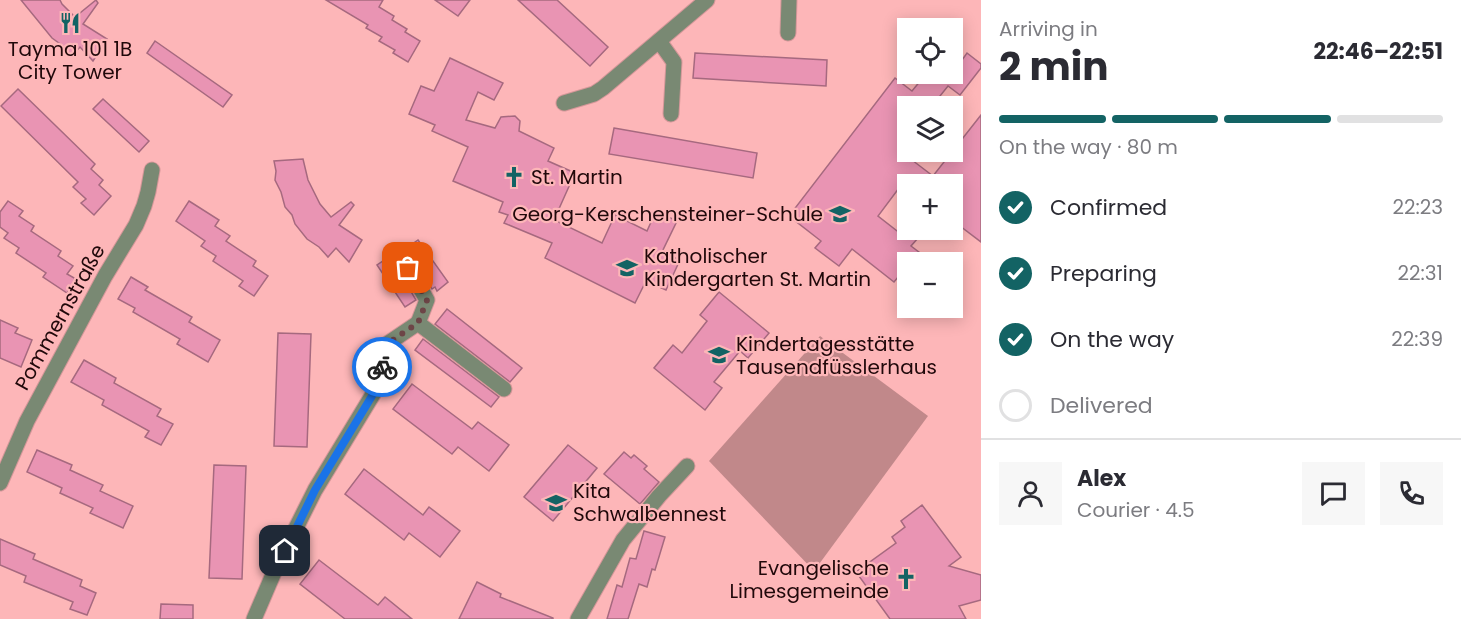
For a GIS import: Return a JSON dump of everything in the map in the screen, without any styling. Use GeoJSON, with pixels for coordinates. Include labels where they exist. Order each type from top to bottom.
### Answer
{"type":"FeatureCollection","features":[{"type":"Feature","properties":{"kind":"street"},"geometry":{"type":"LineString","coordinates":[[564,102],[594,94],[603,88],[707,0]]}},
{"type":"Feature","properties":{"kind":"street"},"geometry":{"type":"LineString","coordinates":[[788,33],[789,0]]}},
{"type":"Feature","properties":{"kind":"street"},"geometry":{"type":"LineString","coordinates":[[659,41],[674,62],[671,114]]}},
{"type":"Feature","properties":{"kind":"street","name":"Pommernstraße"},"geometry":{"type":"LineString","coordinates":[[0,483],[27,421],[105,276],[136,225],[146,199],[152,170]]}},
{"type":"Feature","properties":{"kind":"street"},"geometry":{"type":"LineString","coordinates":[[254,619],[275,570],[315,490],[375,391],[381,374],[384,346],[418,323],[427,300],[399,251]]}},
{"type":"Feature","properties":{"kind":"street"},"geometry":{"type":"LineString","coordinates":[[418,323],[504,389]]}},
{"type":"Feature","properties":{"kind":"street"},"geometry":{"type":"LineString","coordinates":[[578,619],[623,540],[687,465]]}},
{"type":"Feature","properties":{"kind":"shaded area"},"geometry":{"type":"Polygon","coordinates":[[[820,336],[928,416],[814,571],[709,461],[820,336]]]}},
{"type":"Feature","properties":{"kind":"building"},"geometry":{"type":"Polygon","coordinates":[[[21,0],[60,0],[75,17],[96,0],[98,3],[83,24],[107,39],[93,61],[80,47],[72,56],[52,38],[21,0]]]}},
{"type":"Feature","properties":{"kind":"building"},"geometry":{"type":"Polygon","coordinates":[[[326,0],[383,0],[379,7],[394,16],[392,20],[407,29],[405,32],[420,41],[408,62],[393,53],[395,50],[379,41],[382,37],[366,28],[368,25],[326,0]]]}},
{"type":"Feature","properties":{"kind":"building"},"geometry":{"type":"Polygon","coordinates":[[[435,0],[470,0],[458,16],[435,0]]]}},
{"type":"Feature","properties":{"kind":"building"},"geometry":{"type":"Polygon","coordinates":[[[518,0],[557,0],[608,47],[590,66],[518,0]]]}},
{"type":"Feature","properties":{"kind":"building"},"geometry":{"type":"Polygon","coordinates":[[[155,41],[232,95],[223,107],[147,53],[155,41]]]}},
{"type":"Feature","properties":{"kind":"building"},"geometry":{"type":"Polygon","coordinates":[[[695,53],[827,60],[826,86],[693,78],[695,53]]]}},
{"type":"Feature","properties":{"kind":"building"},"geometry":{"type":"Polygon","coordinates":[[[967,53],[981,64],[981,68],[960,95],[948,86],[940,96],[897,96],[897,162],[915,162],[930,174],[897,174],[897,191],[878,216],[897,231],[897,240],[916,240],[911,246],[919,252],[897,252],[897,278],[894,282],[852,249],[839,266],[815,248],[821,241],[789,216],[895,78],[897,84],[903,84],[912,91],[918,84],[963,84],[963,59],[967,53]]]}},
{"type":"Feature","properties":{"kind":"building"},"geometry":{"type":"Polygon","coordinates":[[[450,58],[503,83],[494,100],[478,92],[466,120],[495,128],[501,117],[515,116],[520,121],[519,131],[554,148],[548,161],[575,173],[554,220],[602,243],[615,215],[647,231],[656,211],[677,221],[662,252],[680,260],[666,290],[646,281],[635,303],[545,258],[552,243],[504,223],[508,215],[499,212],[503,202],[453,181],[468,147],[432,131],[435,125],[409,114],[421,86],[434,91],[450,58]]]}},
{"type":"Feature","properties":{"kind":"building"},"geometry":{"type":"Polygon","coordinates":[[[18,89],[95,164],[91,169],[103,180],[99,185],[111,196],[94,215],[81,203],[86,199],[73,187],[78,182],[1,106],[18,89]]]}},
{"type":"Feature","properties":{"kind":"building"},"geometry":{"type":"Polygon","coordinates":[[[103,99],[149,141],[139,152],[93,109],[103,99]]]}},
{"type":"Feature","properties":{"kind":"building"},"geometry":{"type":"Polygon","coordinates":[[[981,115],[981,242],[963,228],[963,174],[935,174],[944,162],[963,162],[963,138],[981,115]]]}},
{"type":"Feature","properties":{"kind":"building"},"geometry":{"type":"Polygon","coordinates":[[[614,128],[757,153],[753,178],[609,154],[614,128]]]}},
{"type":"Feature","properties":{"kind":"building"},"geometry":{"type":"Polygon","coordinates":[[[303,159],[308,180],[320,204],[331,217],[351,202],[354,205],[339,225],[362,240],[349,262],[336,248],[328,257],[307,239],[285,207],[275,180],[274,161],[303,159]]]}},
{"type":"Feature","properties":{"kind":"building"},"geometry":{"type":"Polygon","coordinates":[[[8,201],[23,211],[19,216],[34,226],[31,231],[61,251],[58,256],[73,266],[67,274],[76,279],[67,293],[43,277],[46,273],[16,253],[19,248],[4,238],[8,233],[0,227],[0,212],[8,201]]]}},
{"type":"Feature","properties":{"kind":"building"},"geometry":{"type":"Polygon","coordinates":[[[189,201],[219,220],[215,226],[230,236],[226,241],[256,261],[253,266],[268,276],[254,296],[239,286],[243,281],[213,261],[216,256],[201,246],[205,241],[176,221],[189,201]]]}},
{"type":"Feature","properties":{"kind":"building"},"geometry":{"type":"Polygon","coordinates":[[[418,240],[448,282],[437,291],[435,287],[432,289],[408,247],[418,240]]]}},
{"type":"Feature","properties":{"kind":"building"},"geometry":{"type":"Polygon","coordinates":[[[389,257],[416,300],[405,307],[377,265],[389,257]]]}},
{"type":"Feature","properties":{"kind":"building"},"geometry":{"type":"Polygon","coordinates":[[[131,277],[148,287],[145,290],[192,317],[189,322],[220,340],[208,362],[177,344],[180,339],[133,312],[135,308],[118,299],[131,277]]]}},
{"type":"Feature","properties":{"kind":"building"},"geometry":{"type":"Polygon","coordinates":[[[719,292],[769,333],[748,358],[740,351],[714,382],[722,388],[705,410],[654,368],[673,345],[682,353],[707,321],[700,315],[719,292]]]}},
{"type":"Feature","properties":{"kind":"building"},"geometry":{"type":"Polygon","coordinates":[[[447,309],[522,368],[510,382],[435,324],[447,309]]]}},
{"type":"Feature","properties":{"kind":"building"},"geometry":{"type":"Polygon","coordinates":[[[0,320],[18,328],[15,333],[32,340],[21,367],[0,358],[0,320]]]}},
{"type":"Feature","properties":{"kind":"building"},"geometry":{"type":"Polygon","coordinates":[[[278,333],[311,334],[307,447],[274,446],[278,333]]]}},
{"type":"Feature","properties":{"kind":"building"},"geometry":{"type":"Polygon","coordinates":[[[423,339],[499,397],[491,407],[415,350],[423,339]]]}},
{"type":"Feature","properties":{"kind":"building"},"geometry":{"type":"Polygon","coordinates":[[[84,360],[116,378],[114,383],[161,409],[157,416],[173,424],[161,445],[145,437],[149,431],[102,405],[104,400],[71,382],[84,360]]]}},
{"type":"Feature","properties":{"kind":"building"},"geometry":{"type":"Polygon","coordinates":[[[412,384],[472,429],[478,422],[509,445],[489,471],[458,447],[452,454],[393,409],[412,384]]]}},
{"type":"Feature","properties":{"kind":"building"},"geometry":{"type":"Polygon","coordinates":[[[568,445],[597,468],[553,521],[524,497],[568,445]]]}},
{"type":"Feature","properties":{"kind":"building"},"geometry":{"type":"Polygon","coordinates":[[[37,450],[72,465],[70,470],[103,485],[100,491],[133,506],[123,528],[90,513],[93,508],[60,493],[62,488],[27,472],[37,450]]]}},
{"type":"Feature","properties":{"kind":"building"},"geometry":{"type":"Polygon","coordinates":[[[624,452],[631,458],[634,455],[647,466],[644,469],[659,482],[640,504],[604,474],[624,452]]]}},
{"type":"Feature","properties":{"kind":"building"},"geometry":{"type":"Polygon","coordinates":[[[214,465],[246,466],[242,579],[209,578],[214,465]]]}},
{"type":"Feature","properties":{"kind":"building"},"geometry":{"type":"Polygon","coordinates":[[[364,469],[423,515],[429,507],[460,531],[440,557],[409,533],[404,540],[345,494],[364,469]]]}},
{"type":"Feature","properties":{"kind":"building"},"geometry":{"type":"Polygon","coordinates":[[[922,505],[961,557],[949,566],[981,575],[981,600],[959,606],[966,619],[890,619],[856,572],[896,543],[892,537],[905,527],[901,521],[922,505]]]}},
{"type":"Feature","properties":{"kind":"building"},"geometry":{"type":"Polygon","coordinates":[[[644,531],[665,537],[655,570],[652,569],[647,587],[639,584],[628,619],[607,619],[617,585],[622,587],[630,558],[636,559],[644,531]]]}},
{"type":"Feature","properties":{"kind":"building"},"geometry":{"type":"Polygon","coordinates":[[[0,539],[35,554],[33,559],[82,580],[80,586],[96,593],[87,615],[70,609],[73,602],[24,582],[26,576],[0,565],[0,539]]]}},
{"type":"Feature","properties":{"kind":"building"},"geometry":{"type":"Polygon","coordinates":[[[319,560],[378,605],[385,597],[412,619],[345,619],[300,584],[319,560]]]}},
{"type":"Feature","properties":{"kind":"building"},"geometry":{"type":"Polygon","coordinates":[[[477,582],[501,594],[500,597],[553,619],[459,619],[477,582]]]}},
{"type":"Feature","properties":{"kind":"building"},"geometry":{"type":"Polygon","coordinates":[[[161,604],[193,605],[193,619],[160,619],[161,604]]]}},
{"type":"Feature","properties":{"kind":"way so far"},"geometry":{"type":"LineString","coordinates":[[382,367],[384,346],[418,323],[427,300],[408,268]]}},
{"type":"Feature","properties":{"kind":"place","name":"Tayma 101 1B City Tower"},"geometry":{"type":"Point","coordinates":[70,23]}},
{"type":"Feature","properties":{"kind":"place","name":"St. Martin"},"geometry":{"type":"Point","coordinates":[514,177]}},
{"type":"Feature","properties":{"kind":"place","name":"Georg-Kerschensteiner-Schule"},"geometry":{"type":"Point","coordinates":[840,214]}},
{"type":"Feature","properties":{"kind":"place","name":"Katholischer Kindergarten St. Martin"},"geometry":{"type":"Point","coordinates":[627,268]}},
{"type":"Feature","properties":{"kind":"place","name":"Kindertagesstätte Tausendfüsslerhaus"},"geometry":{"type":"Point","coordinates":[719,355]}},
{"type":"Feature","properties":{"kind":"place","name":"Kita Schwalbennest"},"geometry":{"type":"Point","coordinates":[556,503]}},
{"type":"Feature","properties":{"kind":"place","name":"Evangelische Limesgemeinde"},"geometry":{"type":"Point","coordinates":[906,579]}},
{"type":"Feature","properties":{"kind":"route"},"geometry":{"type":"LineString","coordinates":[[285,551],[315,490],[375,391],[382,367]]}}]}
